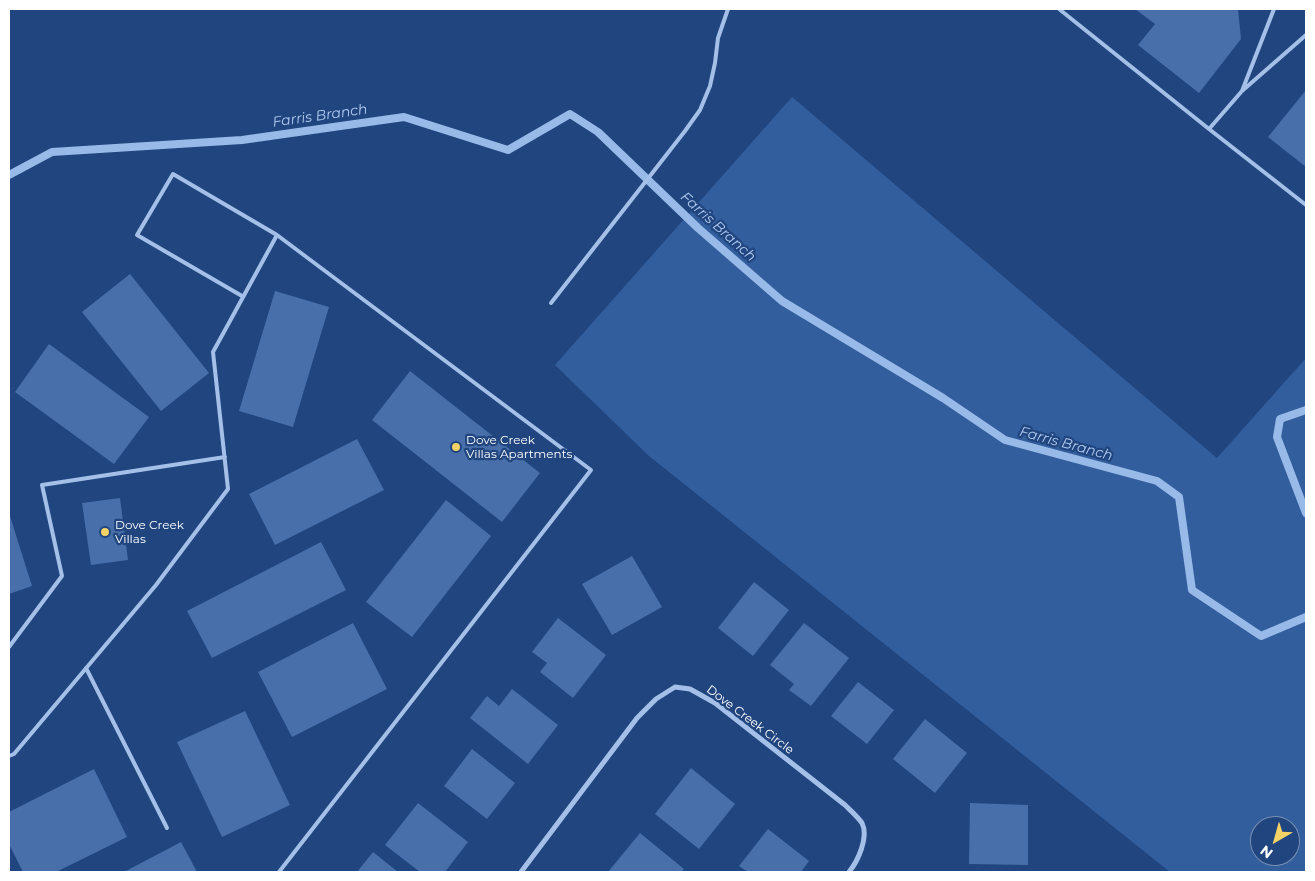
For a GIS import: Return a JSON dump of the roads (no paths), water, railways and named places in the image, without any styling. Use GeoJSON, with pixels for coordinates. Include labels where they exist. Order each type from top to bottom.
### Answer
{"type":"FeatureCollection","features":[{"type":"Feature","properties":{"kind":"street","name":"Dove Creek Circle"},"geometry":{"type":"LineString","coordinates":[[521,872],[637,718],[656,699],[675,687],[690,689],[715,703],[845,805],[862,823],[864,837],[856,864],[849,872]]}},
{"type":"Feature","properties":{"kind":"lane"},"geometry":{"type":"LineString","coordinates":[[551,302],[700,110],[710,86],[718,38],[728,9]]}},
{"type":"Feature","properties":{"kind":"lane"},"geometry":{"type":"LineString","coordinates":[[1059,9],[1306,205]]}},
{"type":"Feature","properties":{"kind":"lane"},"geometry":{"type":"LineString","coordinates":[[1242,91],[1274,9]]}},
{"type":"Feature","properties":{"kind":"lane"},"geometry":{"type":"LineString","coordinates":[[1209,129],[1242,91],[1306,35]]}},
{"type":"Feature","properties":{"kind":"lane"},"geometry":{"type":"LineString","coordinates":[[242,296],[137,235],[173,174],[277,235],[591,470],[279,872]]}},
{"type":"Feature","properties":{"kind":"lane"},"geometry":{"type":"LineString","coordinates":[[9,756],[14,754],[156,585],[228,489],[213,352],[277,235]]}},
{"type":"Feature","properties":{"kind":"lane"},"geometry":{"type":"LineString","coordinates":[[9,647],[62,576],[42,485],[224,457]]}},
{"type":"Feature","properties":{"kind":"lane"},"geometry":{"type":"LineString","coordinates":[[86,668],[168,828]]}},
{"type":"Feature","properties":{"kind":"waterway","name":"Farris Branch"},"geometry":{"type":"LineString","coordinates":[[9,175],[52,152],[242,140],[404,117],[508,150],[570,114],[598,132],[698,228],[782,301],[943,398],[1005,440],[1157,481],[1179,497],[1192,590],[1261,636],[1306,617]]}},
{"type":"Feature","properties":{"kind":"waterway","name":"Farris Branch"},"geometry":{"type":"LineString","coordinates":[[1306,410],[1280,419],[1277,437],[1306,513]]}},
{"type":"Feature","properties":{"kind":"place","name":"Dove Creek Villas Apartments"},"geometry":{"type":"Point","coordinates":[456,447]}},
{"type":"Feature","properties":{"kind":"place","name":"Dove Creek Villas"},"geometry":{"type":"Point","coordinates":[105,532]}}]}
